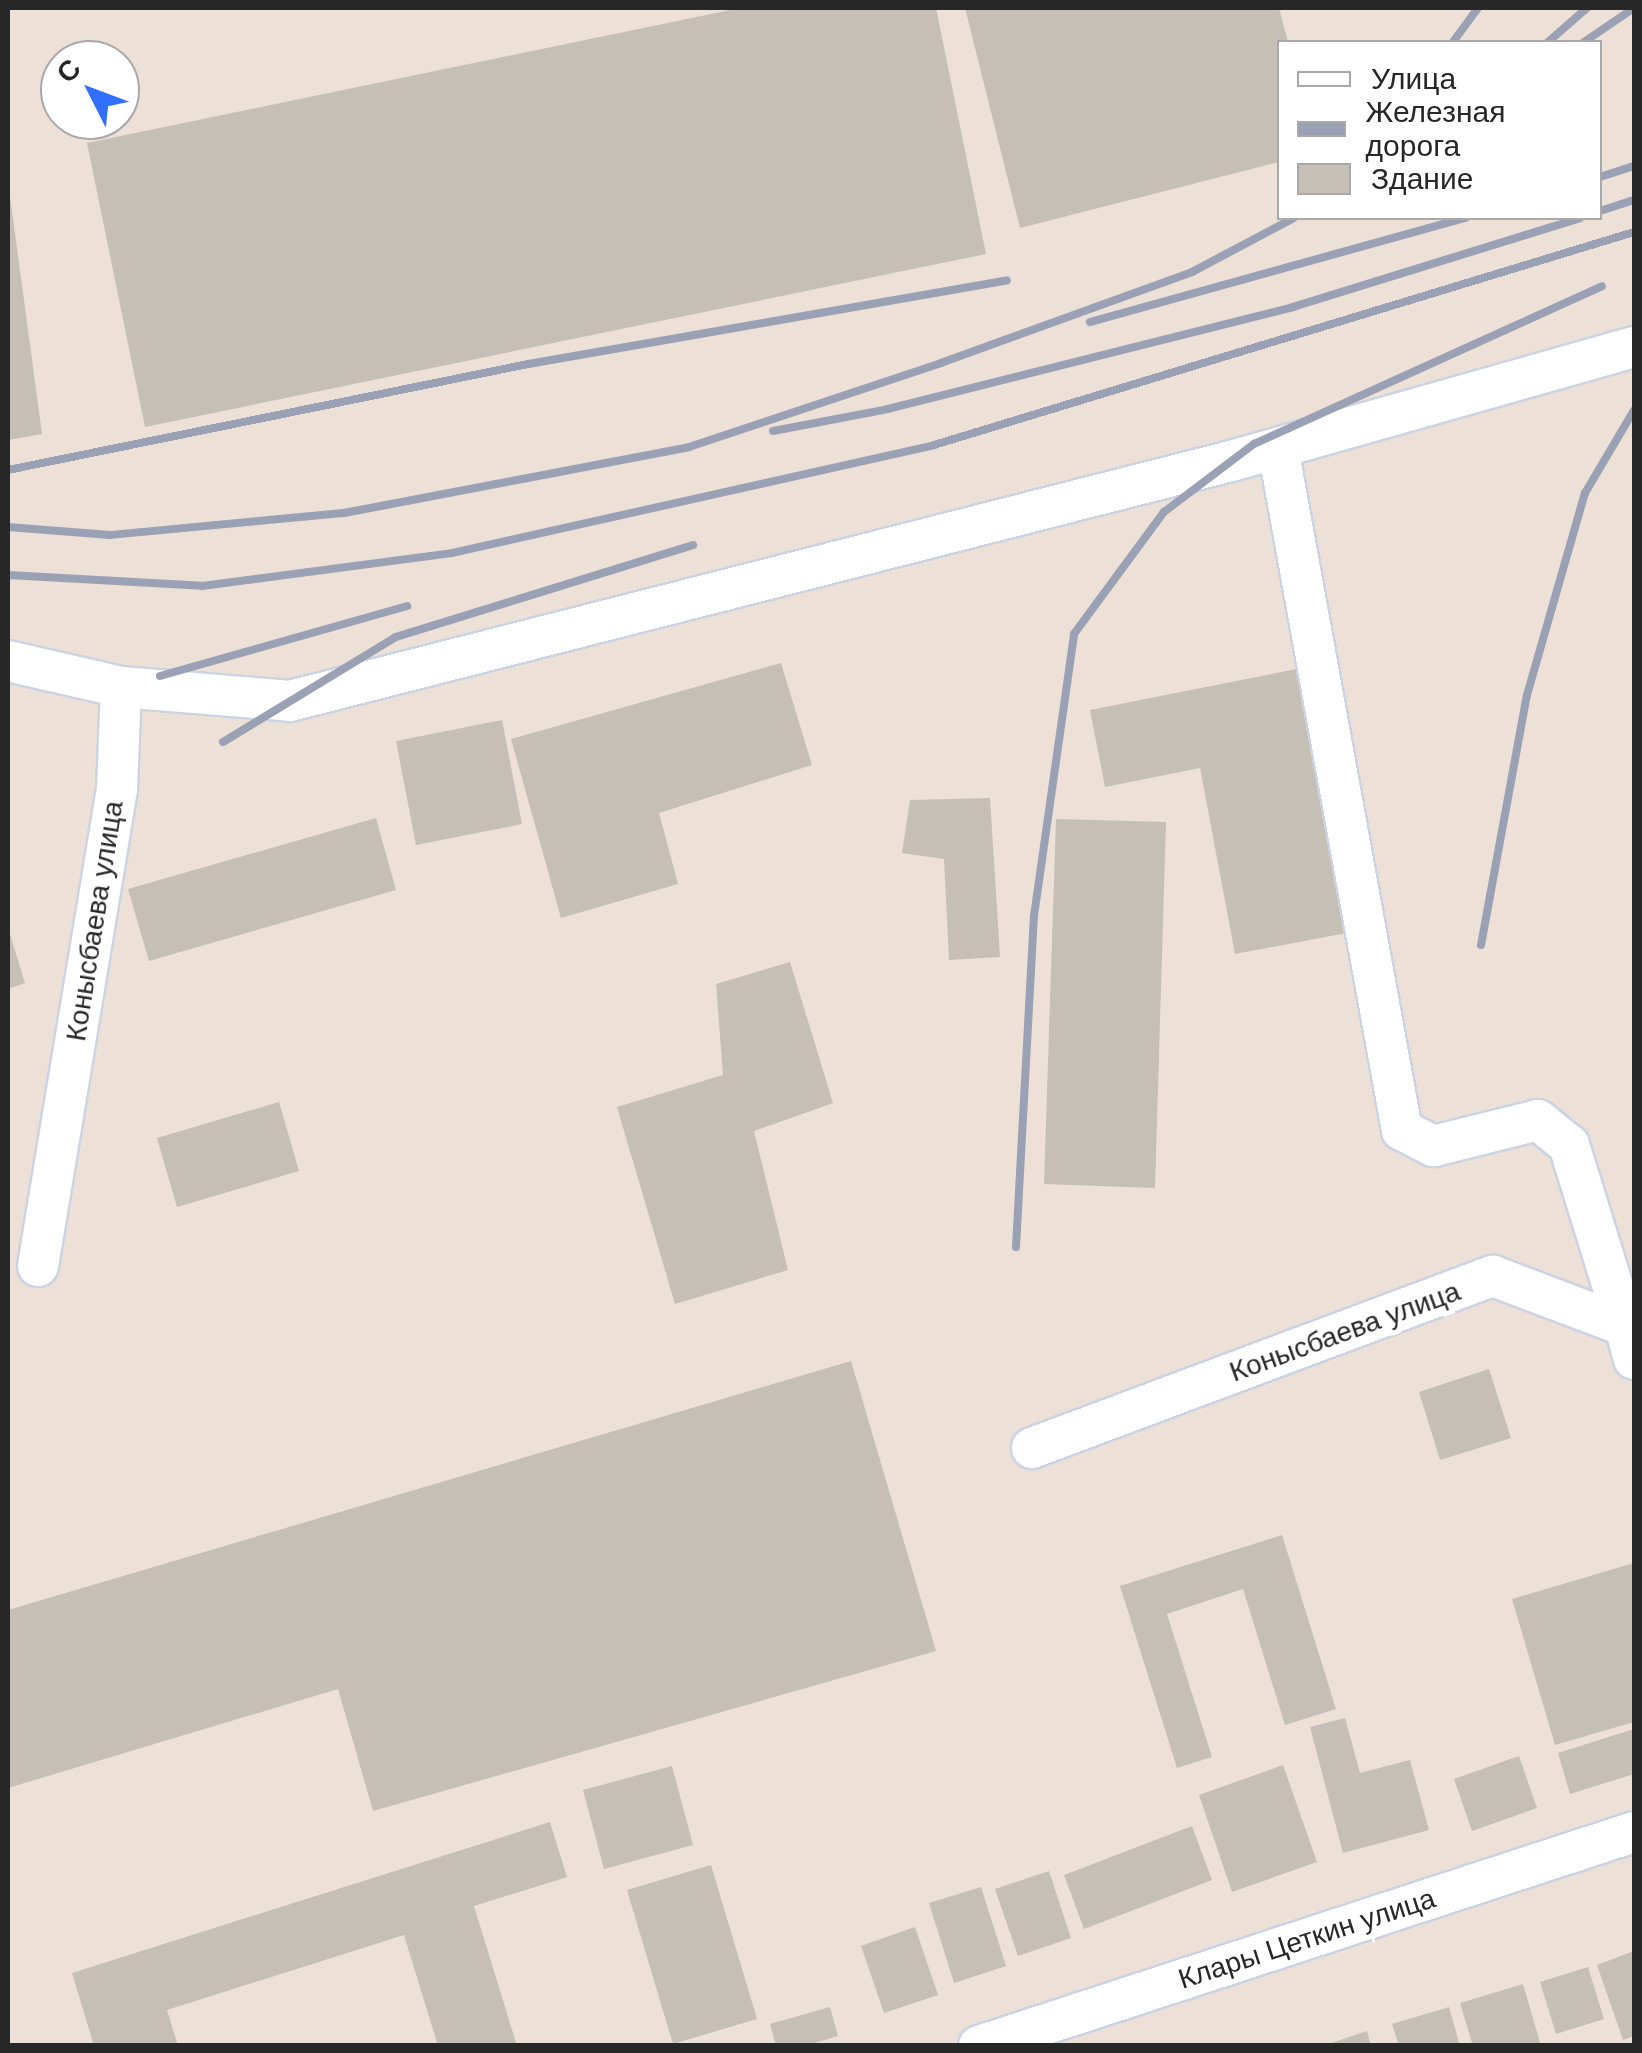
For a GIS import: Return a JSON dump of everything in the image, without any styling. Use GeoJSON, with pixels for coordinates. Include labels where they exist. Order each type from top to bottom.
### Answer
{"type":"FeatureCollection","features":[{"type":"Feature","properties":{"kind":"street"},"geometry":{"type":"LineString","coordinates":[[8,661],[121,686],[290,701],[1278,448],[1634,347]]}},
{"type":"Feature","properties":{"kind":"street"},"geometry":{"type":"LineString","coordinates":[[1278,448],[1402,1130],[1434,1146],[1538,1120],[1569,1145],[1630,1343]]}},
{"type":"Feature","properties":{"kind":"street"},"geometry":{"type":"LineString","coordinates":[[8,691],[121,686]]}},
{"type":"Feature","properties":{"kind":"street","name":"Конысбаева улица"},"geometry":{"type":"LineString","coordinates":[[38,1266],[118,790],[121,686]]}},
{"type":"Feature","properties":{"kind":"street","name":"Конысбаева улица"},"geometry":{"type":"LineString","coordinates":[[1032,1448],[1493,1276],[1630,1343]]}},
{"type":"Feature","properties":{"kind":"street","name":"Клары Цеткин улица"},"geometry":{"type":"LineString","coordinates":[[979,2046],[1634,1832]]}},
{"type":"Feature","properties":{"kind":"building"},"geometry":{"type":"Polygon","coordinates":[[[740,8],[936,8],[986,254],[145,427],[87,143],[140,140],[140,132],[740,8]]]}},
{"type":"Feature","properties":{"kind":"building"},"geometry":{"type":"Polygon","coordinates":[[[965,8],[1279,8],[1287,40],[1277,40],[1277,163],[1020,228],[965,8]]]}},
{"type":"Feature","properties":{"kind":"building"},"geometry":{"type":"Polygon","coordinates":[[[8,197],[42,434],[8,440],[8,197]]]}},
{"type":"Feature","properties":{"kind":"building"},"geometry":{"type":"Polygon","coordinates":[[[781,663],[812,765],[659,813],[678,884],[561,918],[511,739],[781,663]]]}},
{"type":"Feature","properties":{"kind":"building"},"geometry":{"type":"Polygon","coordinates":[[[1302,668],[1352,932],[1235,954],[1200,768],[1105,787],[1090,710],[1302,668]]]}},
{"type":"Feature","properties":{"kind":"building"},"geometry":{"type":"Polygon","coordinates":[[[502,720],[522,824],[416,845],[396,741],[502,720]]]}},
{"type":"Feature","properties":{"kind":"building"},"geometry":{"type":"Polygon","coordinates":[[[990,798],[1000,957],[949,960],[944,859],[902,853],[910,800],[990,798]]]}},
{"type":"Feature","properties":{"kind":"building"},"geometry":{"type":"Polygon","coordinates":[[[376,818],[396,890],[149,961],[128,889],[376,818]]]}},
{"type":"Feature","properties":{"kind":"building"},"geometry":{"type":"Polygon","coordinates":[[[1056,819],[1166,822],[1155,1188],[1044,1184],[1056,819]]]}},
{"type":"Feature","properties":{"kind":"building"},"geometry":{"type":"Polygon","coordinates":[[[8,928],[25,983],[8,989],[8,928]]]}},
{"type":"Feature","properties":{"kind":"building"},"geometry":{"type":"Polygon","coordinates":[[[790,962],[833,1103],[754,1131],[788,1270],[675,1304],[617,1107],[723,1075],[716,984],[790,962]]]}},
{"type":"Feature","properties":{"kind":"building"},"geometry":{"type":"Polygon","coordinates":[[[279,1102],[299,1171],[177,1207],[157,1138],[279,1102]]]}},
{"type":"Feature","properties":{"kind":"building"},"geometry":{"type":"Polygon","coordinates":[[[851,1361],[936,1651],[373,1811],[338,1689],[8,1788],[8,1610],[851,1361]]]}},
{"type":"Feature","properties":{"kind":"building"},"geometry":{"type":"Polygon","coordinates":[[[1489,1369],[1511,1438],[1440,1460],[1419,1392],[1489,1369]]]}},
{"type":"Feature","properties":{"kind":"building"},"geometry":{"type":"Polygon","coordinates":[[[1282,1535],[1336,1709],[1285,1725],[1243,1589],[1167,1614],[1212,1757],[1177,1768],[1120,1586],[1282,1535]]]}},
{"type":"Feature","properties":{"kind":"building"},"geometry":{"type":"Polygon","coordinates":[[[1634,1563],[1634,1722],[1555,1745],[1512,1599],[1634,1563]]]}},
{"type":"Feature","properties":{"kind":"building"},"geometry":{"type":"Polygon","coordinates":[[[1345,1718],[1360,1773],[1410,1760],[1429,1830],[1343,1853],[1310,1727],[1345,1718]]]}},
{"type":"Feature","properties":{"kind":"building"},"geometry":{"type":"Polygon","coordinates":[[[1634,1729],[1634,1774],[1570,1794],[1558,1753],[1634,1729]]]}},
{"type":"Feature","properties":{"kind":"building"},"geometry":{"type":"Polygon","coordinates":[[[1519,1756],[1537,1808],[1472,1831],[1454,1779],[1519,1756]]]}},
{"type":"Feature","properties":{"kind":"building"},"geometry":{"type":"Polygon","coordinates":[[[1283,1765],[1317,1862],[1232,1892],[1199,1795],[1283,1765]]]}},
{"type":"Feature","properties":{"kind":"building"},"geometry":{"type":"Polygon","coordinates":[[[672,1766],[693,1845],[604,1869],[583,1790],[672,1766]]]}},
{"type":"Feature","properties":{"kind":"building"},"geometry":{"type":"Polygon","coordinates":[[[550,1822],[567,1877],[474,1906],[517,2046],[438,2046],[404,1935],[167,2010],[178,2046],[94,2046],[72,1973],[550,1822]]]}},
{"type":"Feature","properties":{"kind":"building"},"geometry":{"type":"Polygon","coordinates":[[[1192,1826],[1212,1880],[1084,1929],[1064,1875],[1192,1826]]]}},
{"type":"Feature","properties":{"kind":"building"},"geometry":{"type":"Polygon","coordinates":[[[711,1865],[757,2019],[673,2044],[627,1890],[711,1865]]]}},
{"type":"Feature","properties":{"kind":"building"},"geometry":{"type":"Polygon","coordinates":[[[1049,1871],[1071,1938],[1018,1956],[995,1889],[1049,1871]]]}},
{"type":"Feature","properties":{"kind":"building"},"geometry":{"type":"Polygon","coordinates":[[[981,1887],[1006,1966],[954,1983],[929,1903],[981,1887]]]}},
{"type":"Feature","properties":{"kind":"building"},"geometry":{"type":"Polygon","coordinates":[[[915,1927],[938,1995],[884,2013],[861,1946],[915,1927]]]}},
{"type":"Feature","properties":{"kind":"building"},"geometry":{"type":"Polygon","coordinates":[[[1634,1951],[1634,2036],[1623,2040],[1597,1965],[1634,1951]]]}},
{"type":"Feature","properties":{"kind":"building"},"geometry":{"type":"Polygon","coordinates":[[[1588,1967],[1604,2019],[1556,2034],[1540,1982],[1588,1967]]]}},
{"type":"Feature","properties":{"kind":"building"},"geometry":{"type":"Polygon","coordinates":[[[1523,1984],[1541,2046],[1473,2046],[1460,2003],[1523,1984]]]}},
{"type":"Feature","properties":{"kind":"building"},"geometry":{"type":"Polygon","coordinates":[[[830,2007],[838,2036],[804,2046],[776,2046],[770,2024],[830,2007]]]}},
{"type":"Feature","properties":{"kind":"building"},"geometry":{"type":"Polygon","coordinates":[[[1449,2007],[1460,2046],[1399,2046],[1392,2024],[1449,2007]]]}},
{"type":"Feature","properties":{"kind":"building"},"geometry":{"type":"Polygon","coordinates":[[[1367,2031],[1371,2046],[1325,2046],[1325,2045],[1367,2031]]]}},
{"type":"Feature","properties":{"kind":"railway"},"geometry":{"type":"LineString","coordinates":[[1454,40],[1478,8]]}},
{"type":"Feature","properties":{"kind":"railway"},"geometry":{"type":"LineString","coordinates":[[1550,40],[1587,8]]}},
{"type":"Feature","properties":{"kind":"railway"},"geometry":{"type":"LineString","coordinates":[[1587,40],[1634,8]]}},
{"type":"Feature","properties":{"kind":"railway"},"geometry":{"type":"LineString","coordinates":[[1602,176],[1634,166]]}},
{"type":"Feature","properties":{"kind":"railway"},"geometry":{"type":"LineString","coordinates":[[1602,210],[1634,200]]}},
{"type":"Feature","properties":{"kind":"railway"},"geometry":{"type":"LineString","coordinates":[[8,527],[110,535],[344,513],[689,447],[941,363],[1192,272],[1290,220]]}},
{"type":"Feature","properties":{"kind":"railway"},"geometry":{"type":"LineString","coordinates":[[1090,322],[1459,220]]}},
{"type":"Feature","properties":{"kind":"railway"},"geometry":{"type":"LineString","coordinates":[[773,431],[888,409],[1293,307],[1574,220]]}},
{"type":"Feature","properties":{"kind":"railway"},"geometry":{"type":"LineString","coordinates":[[8,575],[202,586],[452,553],[934,445],[1634,232]]}},
{"type":"Feature","properties":{"kind":"railway"},"geometry":{"type":"LineString","coordinates":[[8,470],[528,364],[1007,280]]}},
{"type":"Feature","properties":{"kind":"railway"},"geometry":{"type":"LineString","coordinates":[[1016,1247],[1034,916],[1074,634],[1164,512],[1254,444],[1602,286]]}},
{"type":"Feature","properties":{"kind":"railway"},"geometry":{"type":"LineString","coordinates":[[1481,945],[1527,695],[1585,493],[1634,410]]}},
{"type":"Feature","properties":{"kind":"railway"},"geometry":{"type":"LineString","coordinates":[[223,742],[396,637],[693,545]]}},
{"type":"Feature","properties":{"kind":"railway"},"geometry":{"type":"LineString","coordinates":[[160,676],[407,606]]}}]}
